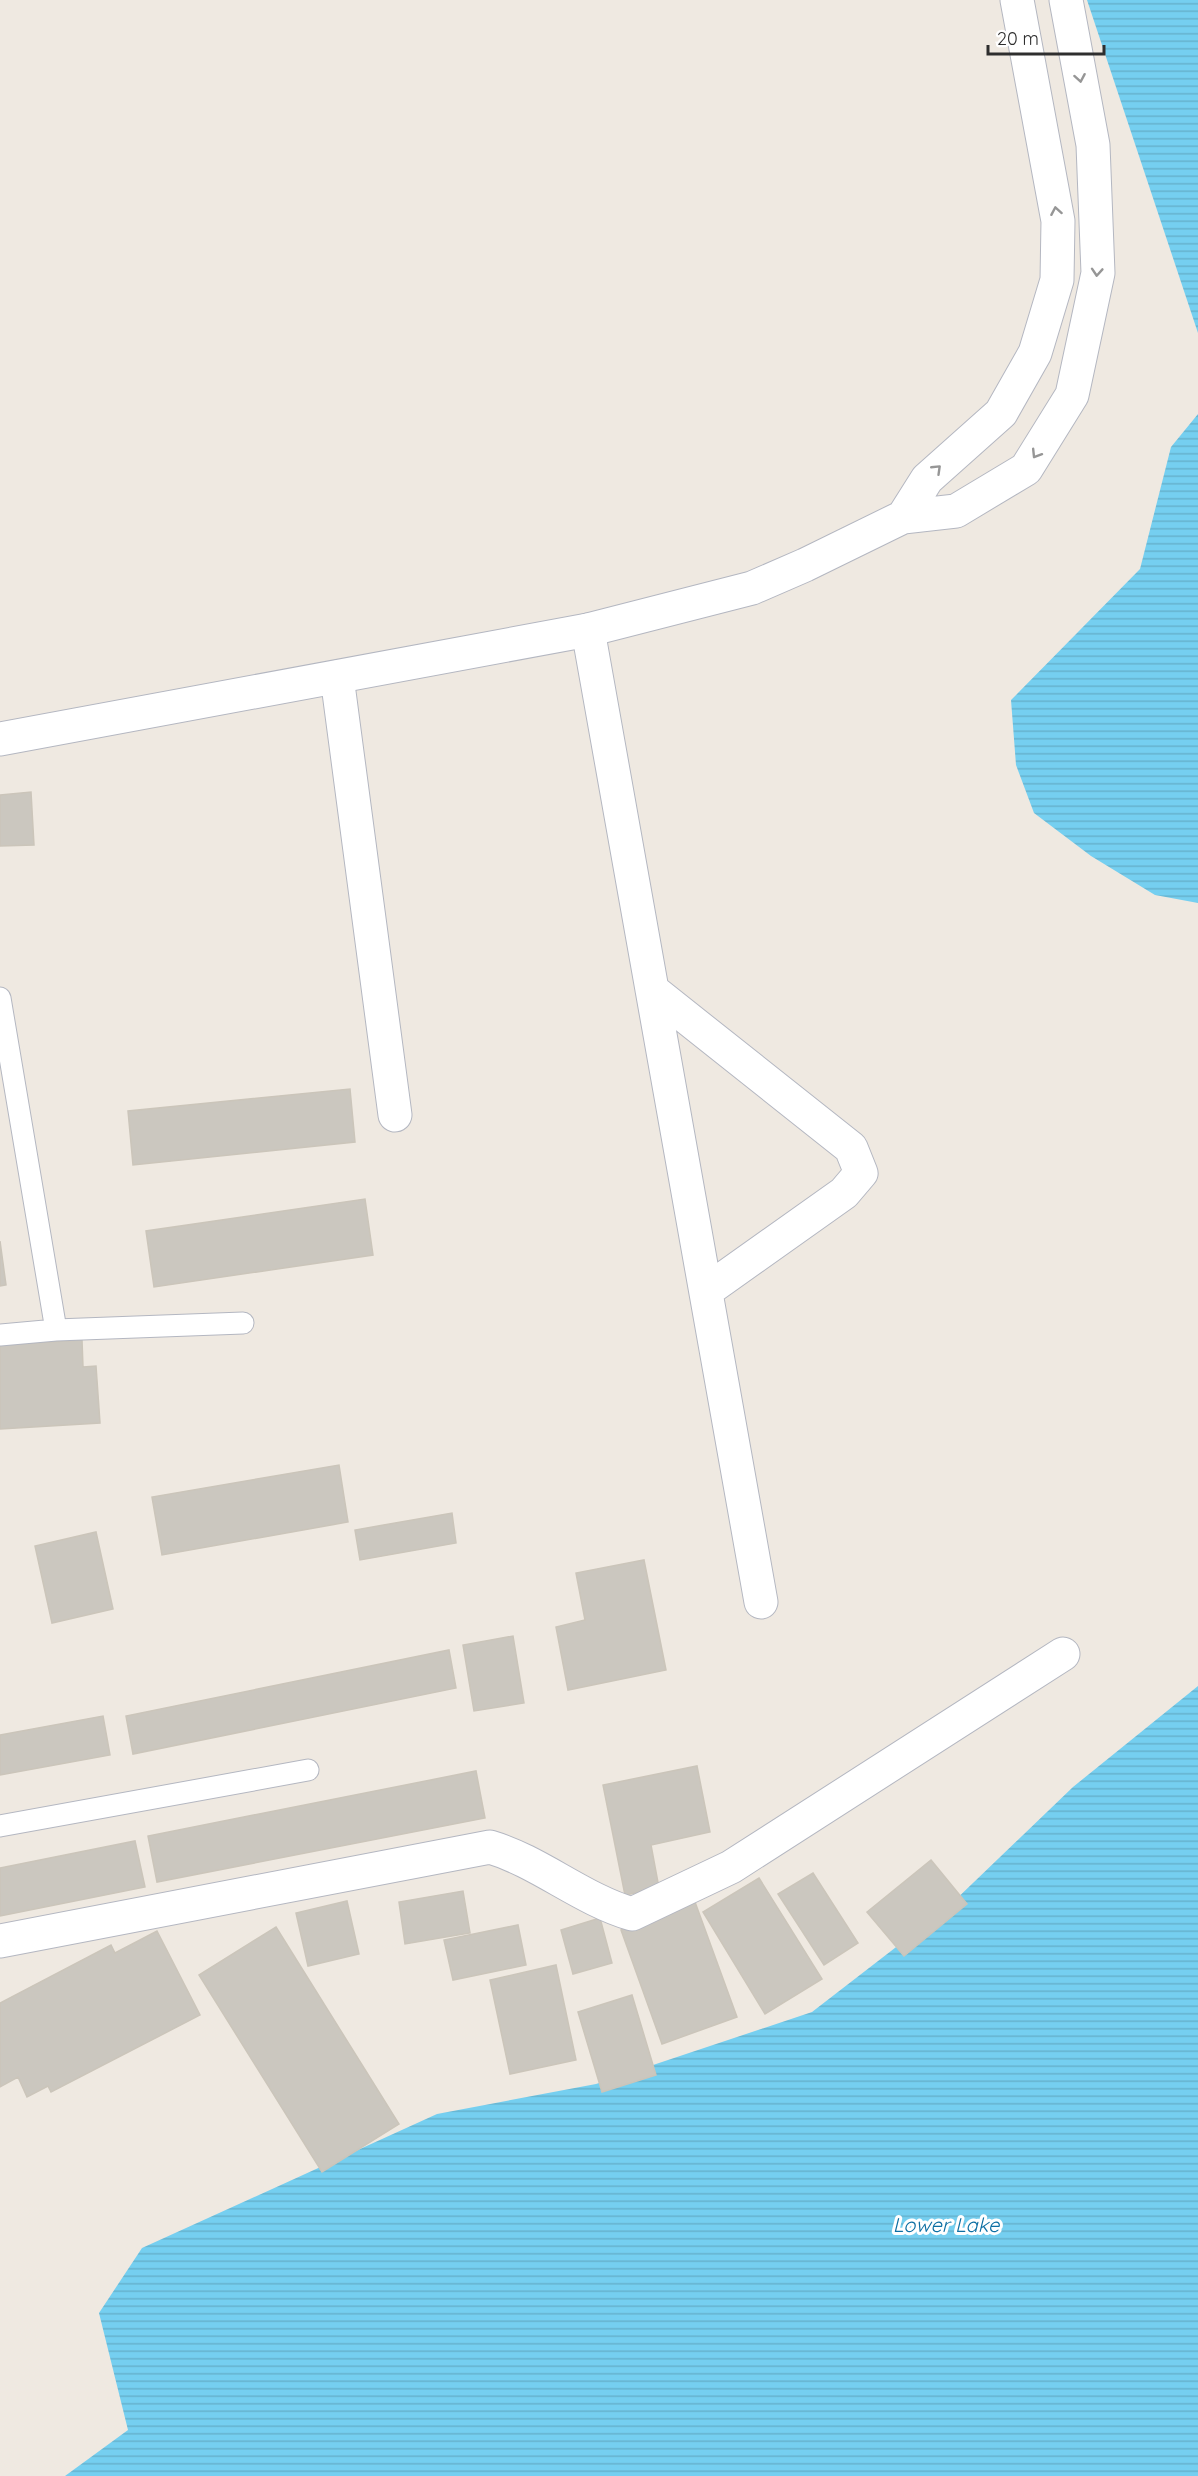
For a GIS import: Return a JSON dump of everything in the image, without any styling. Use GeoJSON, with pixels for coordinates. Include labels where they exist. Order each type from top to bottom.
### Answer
{"type":"FeatureCollection","features":[{"type":"Feature","properties":{"kind":"street"},"geometry":{"type":"LineString","coordinates":[[903,517],[927,479],[1001,413],[1035,353],[1057,280],[1058,220],[1017,0]]}},
{"type":"Feature","properties":{"kind":"street"},"geometry":{"type":"LineString","coordinates":[[0,740],[588,630],[752,588],[903,517],[956,511],[1026,469],[1072,395],[1098,273],[1093,145],[1066,0]]}},
{"type":"Feature","properties":{"kind":"street"},"geometry":{"type":"LineString","coordinates":[[588,630],[761,1602]]}},
{"type":"Feature","properties":{"kind":"street"},"geometry":{"type":"LineString","coordinates":[[337,677],[395,1115]]}},
{"type":"Feature","properties":{"kind":"street"},"geometry":{"type":"LineString","coordinates":[[652,990],[851,1148],[861,1173],[844,1193],[706,1291]]}},
{"type":"Feature","properties":{"kind":"street"},"geometry":{"type":"LineString","coordinates":[[0,1941],[490,1847],[513,1854],[609,1907],[632,1914],[731,1867],[1062,1654]]}},
{"type":"Feature","properties":{"kind":"lane"},"geometry":{"type":"LineString","coordinates":[[0,998],[56,1330]]}},
{"type":"Feature","properties":{"kind":"lane"},"geometry":{"type":"LineString","coordinates":[[0,1335],[56,1330],[243,1323]]}},
{"type":"Feature","properties":{"kind":"lane"},"geometry":{"type":"LineString","coordinates":[[0,1826],[308,1770]]}},
{"type":"Feature","properties":{"kind":"water"},"geometry":{"type":"Polygon","coordinates":[[[1087,0],[1198,0],[1198,333],[1087,0]]]}},
{"type":"Feature","properties":{"kind":"water"},"geometry":{"type":"Polygon","coordinates":[[[1198,414],[1198,903],[1155,895],[1091,856],[1034,813],[1016,765],[1011,700],[1140,569],[1171,447],[1198,414]]]}},
{"type":"Feature","properties":{"kind":"water","name":"Lower Lake"},"geometry":{"type":"Polygon","coordinates":[[[1198,1686],[1198,2476],[65,2476],[128,2430],[99,2313],[142,2248],[437,2114],[596,2084],[812,2012],[948,1907],[1073,1787],[1198,1686]]]}},
{"type":"Feature","properties":{"kind":"building"},"geometry":{"type":"Polygon","coordinates":[[[31,792],[34,845],[0,846],[0,795],[31,792]]]}},
{"type":"Feature","properties":{"kind":"building"},"geometry":{"type":"Polygon","coordinates":[[[350,1089],[355,1142],[133,1165],[128,1111],[350,1089]]]}},
{"type":"Feature","properties":{"kind":"building"},"geometry":{"type":"Polygon","coordinates":[[[365,1199],[373,1255],[154,1287],[146,1231],[365,1199]]]}},
{"type":"Feature","properties":{"kind":"building"},"geometry":{"type":"Polygon","coordinates":[[[0,1241],[6,1285],[0,1286],[0,1241]]]}},
{"type":"Feature","properties":{"kind":"building"},"geometry":{"type":"Polygon","coordinates":[[[82,1340],[83,1367],[96,1366],[100,1423],[0,1429],[0,1345],[82,1340]]]}},
{"type":"Feature","properties":{"kind":"building"},"geometry":{"type":"Polygon","coordinates":[[[339,1465],[348,1522],[162,1555],[152,1497],[339,1465]]]}},
{"type":"Feature","properties":{"kind":"building"},"geometry":{"type":"Polygon","coordinates":[[[452,1513],[456,1543],[360,1560],[355,1530],[452,1513]]]}},
{"type":"Feature","properties":{"kind":"building"},"geometry":{"type":"Polygon","coordinates":[[[96,1532],[113,1609],[52,1623],[35,1546],[96,1532]]]}},
{"type":"Feature","properties":{"kind":"building"},"geometry":{"type":"Polygon","coordinates":[[[644,1560],[666,1670],[568,1690],[556,1627],[585,1620],[576,1573],[644,1560]]]}},
{"type":"Feature","properties":{"kind":"building"},"geometry":{"type":"Polygon","coordinates":[[[513,1636],[524,1703],[474,1711],[463,1645],[513,1636]]]}},
{"type":"Feature","properties":{"kind":"building"},"geometry":{"type":"Polygon","coordinates":[[[449,1650],[456,1688],[133,1754],[126,1716],[449,1650]]]}},
{"type":"Feature","properties":{"kind":"building"},"geometry":{"type":"Polygon","coordinates":[[[103,1716],[110,1755],[0,1775],[0,1735],[103,1716]]]}},
{"type":"Feature","properties":{"kind":"building"},"geometry":{"type":"Polygon","coordinates":[[[697,1766],[710,1832],[651,1845],[659,1888],[625,1895],[603,1785],[697,1766]]]}},
{"type":"Feature","properties":{"kind":"building"},"geometry":{"type":"Polygon","coordinates":[[[476,1771],[485,1818],[157,1882],[148,1836],[476,1771]]]}},
{"type":"Feature","properties":{"kind":"building"},"geometry":{"type":"Polygon","coordinates":[[[135,1841],[145,1887],[0,1916],[0,1868],[135,1841]]]}},
{"type":"Feature","properties":{"kind":"building"},"geometry":{"type":"Polygon","coordinates":[[[931,1860],[967,1904],[904,1956],[867,1912],[931,1860]]]}},
{"type":"Feature","properties":{"kind":"building"},"geometry":{"type":"Polygon","coordinates":[[[813,1873],[858,1943],[824,1965],[778,1894],[813,1873]]]}},
{"type":"Feature","properties":{"kind":"building"},"geometry":{"type":"Polygon","coordinates":[[[759,1878],[822,1979],[765,2014],[703,1912],[759,1878]]]}},
{"type":"Feature","properties":{"kind":"building"},"geometry":{"type":"Polygon","coordinates":[[[463,1891],[470,1933],[405,1944],[399,1902],[463,1891]]]}},
{"type":"Feature","properties":{"kind":"building"},"geometry":{"type":"Polygon","coordinates":[[[347,1901],[359,1954],[308,1966],[296,1913],[347,1901]]]}},
{"type":"Feature","properties":{"kind":"building"},"geometry":{"type":"Polygon","coordinates":[[[695,1902],[737,2017],[662,2044],[621,1930],[695,1902]]]}},
{"type":"Feature","properties":{"kind":"building"},"geometry":{"type":"Polygon","coordinates":[[[600,1918],[612,1963],[573,1974],[561,1930],[600,1918]]]}},
{"type":"Feature","properties":{"kind":"building"},"geometry":{"type":"Polygon","coordinates":[[[518,1925],[526,1965],[453,1980],[444,1940],[518,1925]]]}},
{"type":"Feature","properties":{"kind":"building"},"geometry":{"type":"Polygon","coordinates":[[[276,1927],[399,2124],[322,2172],[199,1975],[276,1927]]]}},
{"type":"Feature","properties":{"kind":"building"},"geometry":{"type":"Polygon","coordinates":[[[157,1931],[200,2015],[51,2092],[48,2086],[27,2097],[18,2077],[0,2087],[0,2003],[111,1945],[115,1953],[157,1931]]]}},
{"type":"Feature","properties":{"kind":"building"},"geometry":{"type":"Polygon","coordinates":[[[556,1965],[576,2060],[510,2074],[490,1980],[556,1965]]]}},
{"type":"Feature","properties":{"kind":"building"},"geometry":{"type":"Polygon","coordinates":[[[632,1995],[656,2075],[602,2092],[578,2012],[632,1995]]]}}]}
